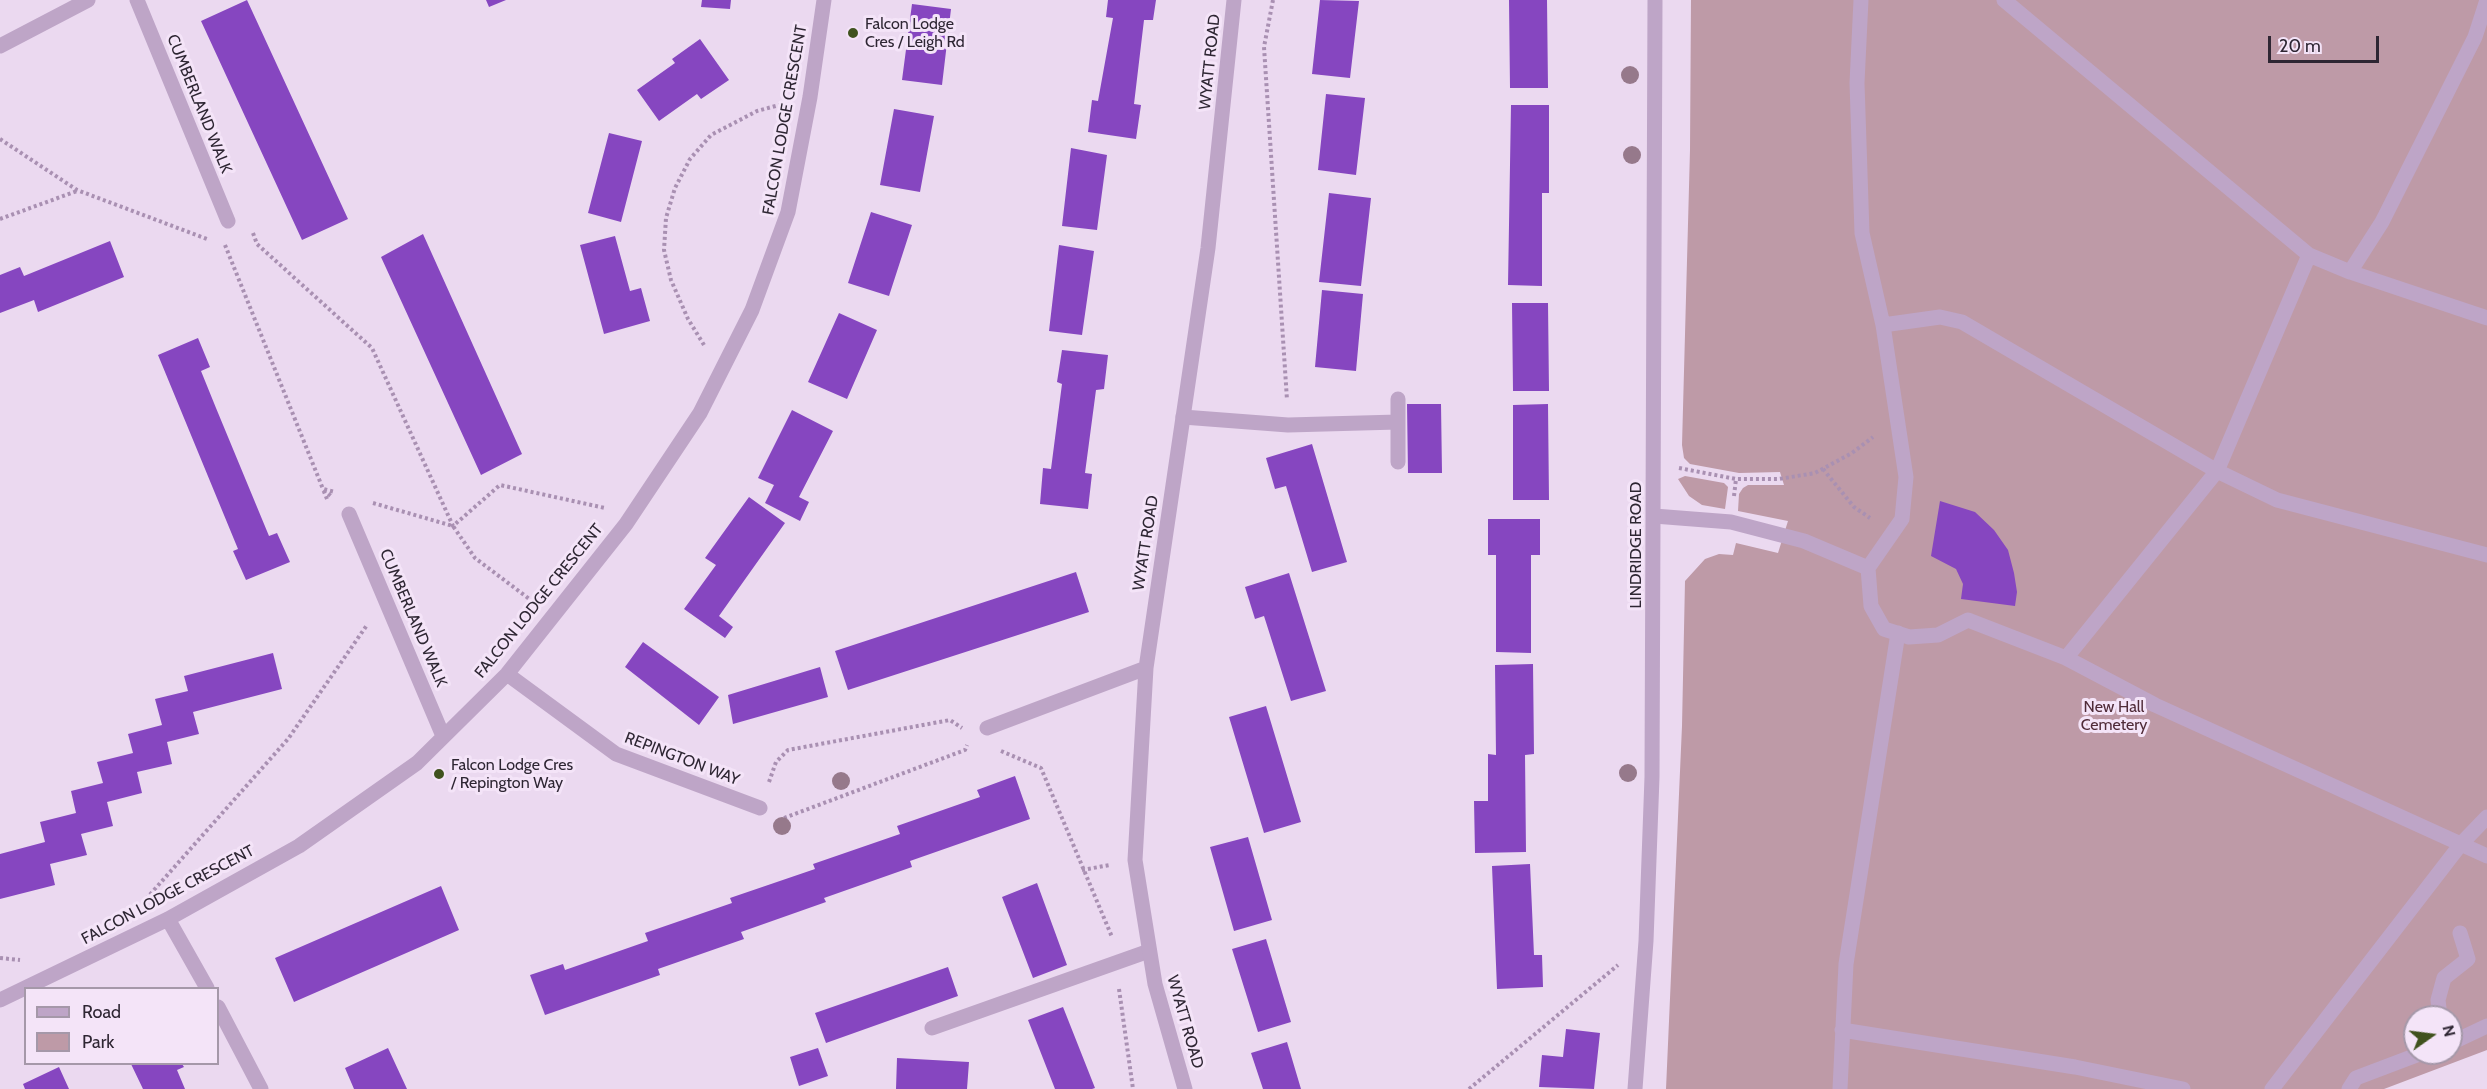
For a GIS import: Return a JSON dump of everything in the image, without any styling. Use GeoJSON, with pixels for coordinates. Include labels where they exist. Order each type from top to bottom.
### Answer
{"type":"FeatureCollection","features":[{"type":"Feature","properties":{"kind":"street"},"geometry":{"type":"LineString","coordinates":[[0,46],[88,0]]}},
{"type":"Feature","properties":{"kind":"street","name":"CUMBERLAND WALK"},"geometry":{"type":"LineString","coordinates":[[137,0],[228,221]]}},
{"type":"Feature","properties":{"kind":"street","name":"FALCON LODGE CRESCENT"},"geometry":{"type":"LineString","coordinates":[[27,987],[168,919],[299,846],[417,763],[507,674],[632,514],[700,413],[752,310],[788,212],[810,97],[824,0]]}},
{"type":"Feature","properties":{"kind":"street","name":"WYATT ROAD"},"geometry":{"type":"LineString","coordinates":[[1185,1089],[1155,984],[1135,860],[1146,668],[1208,248],[1234,0]]}},
{"type":"Feature","properties":{"kind":"street","name":"LINDRIDGE ROAD"},"geometry":{"type":"LineString","coordinates":[[1635,1089],[1646,941],[1652,777],[1655,0]]}},
{"type":"Feature","properties":{"kind":"street"},"geometry":{"type":"LineString","coordinates":[[1861,0],[1857,83],[1862,233],[1883,325],[1906,477],[1902,519],[1868,568],[1870,606],[1884,628],[1909,637],[1938,635],[1968,620],[2066,658],[2155,705],[2487,856]]}},
{"type":"Feature","properties":{"kind":"street"},"geometry":{"type":"LineString","coordinates":[[2004,0],[2309,255],[2350,272],[2487,318]]}},
{"type":"Feature","properties":{"kind":"street"},"geometry":{"type":"LineString","coordinates":[[2350,272],[2382,222],[2481,39],[2487,0]]}},
{"type":"Feature","properties":{"kind":"street"},"geometry":{"type":"LineString","coordinates":[[2066,658],[2217,471],[2309,255]]}},
{"type":"Feature","properties":{"kind":"street"},"geometry":{"type":"LineString","coordinates":[[1883,325],[1940,317],[1962,322],[2217,471],[2277,500],[2487,555]]}},
{"type":"Feature","properties":{"kind":"street"},"geometry":{"type":"LineString","coordinates":[[1398,399],[1398,462]]}},
{"type":"Feature","properties":{"kind":"street"},"geometry":{"type":"LineString","coordinates":[[1183,417],[1288,425],[1398,422]]}},
{"type":"Feature","properties":{"kind":"street","name":"CUMBERLAND WALK"},"geometry":{"type":"LineString","coordinates":[[349,514],[443,736]]}},
{"type":"Feature","properties":{"kind":"street"},"geometry":{"type":"LineString","coordinates":[[1654,516],[1731,522],[1804,541],[1868,568]]}},
{"type":"Feature","properties":{"kind":"street"},"geometry":{"type":"LineString","coordinates":[[1840,1089],[1846,964],[1898,633]]}},
{"type":"Feature","properties":{"kind":"street"},"geometry":{"type":"LineString","coordinates":[[987,728],[1146,668]]}},
{"type":"Feature","properties":{"kind":"street","name":"REPINGTON WAY"},"geometry":{"type":"LineString","coordinates":[[507,674],[616,754],[760,808]]}},
{"type":"Feature","properties":{"kind":"street"},"geometry":{"type":"LineString","coordinates":[[2277,1088],[2460,844],[2487,818]]}},
{"type":"Feature","properties":{"kind":"street"},"geometry":{"type":"LineString","coordinates":[[168,919],[206,987]]}},
{"type":"Feature","properties":{"kind":"street"},"geometry":{"type":"LineString","coordinates":[[2439,1005],[2444,978],[2468,959],[2460,933]]}},
{"type":"Feature","properties":{"kind":"street"},"geometry":{"type":"LineString","coordinates":[[932,1028],[1115,961],[1149,951]]}},
{"type":"Feature","properties":{"kind":"street","name":"FALCON LODGE CRESCENT"},"geometry":{"type":"LineString","coordinates":[[0,1000],[24,988]]}},
{"type":"Feature","properties":{"kind":"street"},"geometry":{"type":"LineString","coordinates":[[219,1009],[261,1089]]}},
{"type":"Feature","properties":{"kind":"street"},"geometry":{"type":"LineString","coordinates":[[2463,1037],[2487,1026]]}},
{"type":"Feature","properties":{"kind":"street"},"geometry":{"type":"LineString","coordinates":[[1842,1030],[2074,1067],[2183,1089]]}},
{"type":"Feature","properties":{"kind":"street"},"geometry":{"type":"LineString","coordinates":[[2349,1089],[2356,1078],[2403,1060]]}},
{"type":"Feature","properties":{"kind":"path"},"geometry":{"type":"LineString","coordinates":[[1273,0],[1264,47],[1288,425]]}},
{"type":"Feature","properties":{"kind":"path"},"geometry":{"type":"LineString","coordinates":[[721,371],[688,319],[671,280],[664,250],[666,218],[675,188],[690,159],[711,135],[757,111],[810,97]]}},
{"type":"Feature","properties":{"kind":"path"},"geometry":{"type":"LineString","coordinates":[[0,138],[77,190],[225,246]]}},
{"type":"Feature","properties":{"kind":"path"},"geometry":{"type":"LineString","coordinates":[[0,219],[77,190]]}},
{"type":"Feature","properties":{"kind":"path"},"geometry":{"type":"LineString","coordinates":[[228,221],[225,246],[332,510]]}},
{"type":"Feature","properties":{"kind":"path"},"geometry":{"type":"LineString","coordinates":[[253,233],[257,244],[372,348],[453,526],[475,558],[551,616]]}},
{"type":"Feature","properties":{"kind":"path"},"geometry":{"type":"LineString","coordinates":[[1655,464],[1736,479],[1779,479],[1815,473],[1852,453],[1897,419]]}},
{"type":"Feature","properties":{"kind":"path"},"geometry":{"type":"LineString","coordinates":[[1822,469],[1854,507],[1892,535]]}},
{"type":"Feature","properties":{"kind":"path"},"geometry":{"type":"LineString","coordinates":[[453,526],[500,485],[632,514]]}},
{"type":"Feature","properties":{"kind":"path"},"geometry":{"type":"LineString","coordinates":[[323,489],[345,495]]}},
{"type":"Feature","properties":{"kind":"path"},"geometry":{"type":"LineString","coordinates":[[323,489],[349,514]]}},
{"type":"Feature","properties":{"kind":"path"},"geometry":{"type":"LineString","coordinates":[[367,501],[453,526]]}},
{"type":"Feature","properties":{"kind":"path"},"geometry":{"type":"LineString","coordinates":[[145,899],[288,739],[373,616]]}},
{"type":"Feature","properties":{"kind":"path"},"geometry":{"type":"LineString","coordinates":[[760,808],[776,762],[788,750],[950,720],[983,744],[1041,768],[1112,937],[1133,1089]]}},
{"type":"Feature","properties":{"kind":"path"},"geometry":{"type":"LineString","coordinates":[[773,823],[965,750],[971,734],[987,728]]}},
{"type":"Feature","properties":{"kind":"path"},"geometry":{"type":"LineString","coordinates":[[1469,1089],[1646,941]]}},
{"type":"Feature","properties":{"kind":"path"},"geometry":{"type":"LineString","coordinates":[[0,958],[30,961]]}},
{"type":"Feature","properties":{"kind":"green space","name":"New Hall Cemetery"},"geometry":{"type":"Polygon","coordinates":[[[1691,0],[2487,0],[2487,1050],[2463,1059],[2463,1005],[2403,1005],[2403,1065],[2447,1065],[2384,1089],[1666,1089],[1682,726],[1685,581],[1705,559],[1719,554],[1733,555],[1736,543],[1778,553],[1788,521],[1738,511],[1739,494],[1743,488],[1748,485],[1784,485],[1780,472],[1739,473],[1690,464],[1684,458],[1682,445],[1690,150],[1691,0]]]}},
{"type":"Feature","properties":{"kind":"green space"},"geometry":{"type":"Polygon","coordinates":[[[1685,476],[1724,483],[1728,487],[1725,509],[1702,505],[1689,496],[1678,479],[1685,476]]]}},
{"type":"Feature","properties":{"kind":"building"},"geometry":{"type":"Polygon","coordinates":[[[247,0],[348,219],[302,240],[201,21],[247,0]]]}},
{"type":"Feature","properties":{"kind":"building"},"geometry":{"type":"Polygon","coordinates":[[[486,0],[506,0],[489,7],[486,0]]]}},
{"type":"Feature","properties":{"kind":"building"},"geometry":{"type":"Polygon","coordinates":[[[702,0],[731,0],[730,9],[701,7],[702,0]]]}},
{"type":"Feature","properties":{"kind":"building"},"geometry":{"type":"Polygon","coordinates":[[[1108,0],[1156,0],[1153,20],[1144,20],[1134,104],[1141,105],[1136,139],[1088,132],[1092,100],[1098,101],[1113,18],[1106,17],[1108,0]]]}},
{"type":"Feature","properties":{"kind":"building"},"geometry":{"type":"Polygon","coordinates":[[[1320,0],[1359,1],[1350,78],[1312,74],[1320,0]]]}},
{"type":"Feature","properties":{"kind":"building"},"geometry":{"type":"Polygon","coordinates":[[[1509,0],[1547,0],[1548,88],[1510,88],[1509,0]]]}},
{"type":"Feature","properties":{"kind":"building"},"geometry":{"type":"Polygon","coordinates":[[[912,4],[951,9],[942,85],[902,80],[912,4]]]}},
{"type":"Feature","properties":{"kind":"building"},"geometry":{"type":"Polygon","coordinates":[[[700,39],[729,80],[701,99],[697,94],[659,121],[637,90],[675,63],[672,59],[700,39]]]}},
{"type":"Feature","properties":{"kind":"building"},"geometry":{"type":"Polygon","coordinates":[[[1326,94],[1365,98],[1356,175],[1318,170],[1326,94]]]}},
{"type":"Feature","properties":{"kind":"building"},"geometry":{"type":"Polygon","coordinates":[[[1511,105],[1549,105],[1549,193],[1542,193],[1542,286],[1508,285],[1511,105]]]}},
{"type":"Feature","properties":{"kind":"building"},"geometry":{"type":"Polygon","coordinates":[[[894,109],[934,116],[920,192],[880,185],[894,109]]]}},
{"type":"Feature","properties":{"kind":"building"},"geometry":{"type":"Polygon","coordinates":[[[609,133],[642,141],[621,222],[588,213],[609,133]]]}},
{"type":"Feature","properties":{"kind":"building"},"geometry":{"type":"Polygon","coordinates":[[[1071,148],[1107,155],[1097,230],[1062,226],[1071,148]]]}},
{"type":"Feature","properties":{"kind":"building"},"geometry":{"type":"Polygon","coordinates":[[[1329,193],[1371,198],[1361,286],[1319,282],[1329,193]]]}},
{"type":"Feature","properties":{"kind":"building"},"geometry":{"type":"Polygon","coordinates":[[[871,212],[912,225],[889,296],[848,283],[871,212]]]}},
{"type":"Feature","properties":{"kind":"building"},"geometry":{"type":"Polygon","coordinates":[[[423,234],[522,454],[481,475],[381,257],[423,234]]]}},
{"type":"Feature","properties":{"kind":"building"},"geometry":{"type":"Polygon","coordinates":[[[615,236],[630,291],[641,288],[650,321],[604,334],[580,245],[615,236]]]}},
{"type":"Feature","properties":{"kind":"building"},"geometry":{"type":"Polygon","coordinates":[[[110,241],[124,277],[38,312],[34,300],[0,313],[0,275],[20,267],[24,276],[110,241]]]}},
{"type":"Feature","properties":{"kind":"building"},"geometry":{"type":"Polygon","coordinates":[[[1059,245],[1094,251],[1082,335],[1049,331],[1059,245]]]}},
{"type":"Feature","properties":{"kind":"building"},"geometry":{"type":"Polygon","coordinates":[[[1322,290],[1363,294],[1356,371],[1315,367],[1322,290]]]}},
{"type":"Feature","properties":{"kind":"building"},"geometry":{"type":"Polygon","coordinates":[[[1512,303],[1548,303],[1549,391],[1513,391],[1512,303]]]}},
{"type":"Feature","properties":{"kind":"building"},"geometry":{"type":"Polygon","coordinates":[[[839,313],[877,330],[847,399],[808,382],[839,313]]]}},
{"type":"Feature","properties":{"kind":"building"},"geometry":{"type":"Polygon","coordinates":[[[198,338],[210,367],[201,371],[216,408],[269,536],[277,533],[290,562],[246,580],[233,551],[238,549],[158,355],[198,338]]]}},
{"type":"Feature","properties":{"kind":"building"},"geometry":{"type":"Polygon","coordinates":[[[1062,350],[1108,355],[1104,389],[1096,390],[1085,473],[1092,474],[1088,509],[1040,504],[1043,468],[1051,469],[1062,384],[1057,382],[1062,350]]]}},
{"type":"Feature","properties":{"kind":"building"},"geometry":{"type":"Polygon","coordinates":[[[1407,404],[1441,404],[1442,473],[1408,473],[1407,404]]]}},
{"type":"Feature","properties":{"kind":"building"},"geometry":{"type":"Polygon","coordinates":[[[1548,404],[1549,500],[1513,500],[1513,405],[1548,404]]]}},
{"type":"Feature","properties":{"kind":"building"},"geometry":{"type":"Polygon","coordinates":[[[792,410],[833,431],[799,497],[809,502],[800,521],[765,503],[774,485],[758,478],[792,410]]]}},
{"type":"Feature","properties":{"kind":"building"},"geometry":{"type":"Polygon","coordinates":[[[1312,444],[1347,562],[1312,572],[1286,486],[1275,489],[1266,458],[1312,444]]]}},
{"type":"Feature","properties":{"kind":"building"},"geometry":{"type":"Polygon","coordinates":[[[749,497],[785,523],[719,616],[733,627],[725,638],[684,609],[716,565],[705,558],[749,497]]]}},
{"type":"Feature","properties":{"kind":"building"},"geometry":{"type":"Polygon","coordinates":[[[1940,501],[1975,512],[1994,530],[2008,550],[2017,592],[2015,606],[1961,599],[1963,584],[1956,569],[1931,556],[1940,501]]]}},
{"type":"Feature","properties":{"kind":"building"},"geometry":{"type":"Polygon","coordinates":[[[1488,519],[1540,519],[1540,555],[1531,555],[1531,653],[1496,652],[1496,555],[1488,555],[1488,519]]]}},
{"type":"Feature","properties":{"kind":"building"},"geometry":{"type":"Polygon","coordinates":[[[1076,572],[1089,612],[848,690],[835,651],[1076,572]]]}},
{"type":"Feature","properties":{"kind":"building"},"geometry":{"type":"Polygon","coordinates":[[[1289,573],[1326,691],[1291,701],[1264,616],[1255,619],[1245,587],[1289,573]]]}},
{"type":"Feature","properties":{"kind":"building"},"geometry":{"type":"Polygon","coordinates":[[[643,642],[719,697],[699,725],[625,667],[643,642]]]}},
{"type":"Feature","properties":{"kind":"building"},"geometry":{"type":"Polygon","coordinates":[[[273,653],[282,689],[193,712],[199,734],[167,742],[172,764],[137,772],[142,793],[107,802],[113,826],[81,834],[87,855],[50,864],[55,885],[0,899],[0,854],[45,842],[40,822],[76,813],[71,791],[103,783],[97,762],[133,753],[128,734],[162,725],[155,699],[188,691],[184,676],[273,653]]]}},
{"type":"Feature","properties":{"kind":"building"},"geometry":{"type":"Polygon","coordinates":[[[1533,664],[1534,754],[1525,755],[1526,852],[1475,853],[1474,801],[1488,801],[1488,754],[1496,755],[1495,665],[1533,664]]]}},
{"type":"Feature","properties":{"kind":"building"},"geometry":{"type":"Polygon","coordinates":[[[820,667],[828,697],[733,724],[728,695],[820,667]]]}},
{"type":"Feature","properties":{"kind":"building"},"geometry":{"type":"Polygon","coordinates":[[[1266,706],[1301,822],[1264,833],[1229,717],[1266,706]]]}},
{"type":"Feature","properties":{"kind":"building"},"geometry":{"type":"Polygon","coordinates":[[[1015,776],[1030,819],[910,861],[912,867],[824,898],[826,902],[741,932],[744,939],[658,969],[660,975],[545,1015],[530,975],[563,964],[565,970],[648,941],[645,933],[732,903],[730,898],[815,869],[813,864],[900,834],[897,826],[980,797],[977,790],[1015,776]]]}},
{"type":"Feature","properties":{"kind":"building"},"geometry":{"type":"Polygon","coordinates":[[[1248,837],[1272,920],[1234,931],[1210,847],[1248,837]]]}},
{"type":"Feature","properties":{"kind":"building"},"geometry":{"type":"Polygon","coordinates":[[[1530,864],[1534,955],[1542,955],[1543,987],[1497,989],[1492,866],[1530,864]]]}},
{"type":"Feature","properties":{"kind":"building"},"geometry":{"type":"Polygon","coordinates":[[[1037,883],[1067,965],[1033,978],[1002,897],[1037,883]]]}},
{"type":"Feature","properties":{"kind":"building"},"geometry":{"type":"Polygon","coordinates":[[[441,886],[459,930],[294,1002],[275,958],[441,886]]]}},
{"type":"Feature","properties":{"kind":"building"},"geometry":{"type":"Polygon","coordinates":[[[1266,939],[1291,1022],[1258,1032],[1232,949],[1266,939]]]}},
{"type":"Feature","properties":{"kind":"building"},"geometry":{"type":"Polygon","coordinates":[[[948,967],[958,996],[826,1043],[815,1013],[948,967]]]}},
{"type":"Feature","properties":{"kind":"building"},"geometry":{"type":"Polygon","coordinates":[[[1063,1007],[1095,1088],[1055,1089],[1028,1020],[1063,1007]]]}},
{"type":"Feature","properties":{"kind":"building"},"geometry":{"type":"Polygon","coordinates":[[[1566,1029],[1600,1033],[1594,1089],[1539,1087],[1542,1055],[1563,1057],[1566,1029]]]}},
{"type":"Feature","properties":{"kind":"building"},"geometry":{"type":"Polygon","coordinates":[[[1287,1042],[1301,1089],[1263,1089],[1251,1053],[1287,1042]]]}},
{"type":"Feature","properties":{"kind":"building"},"geometry":{"type":"Polygon","coordinates":[[[388,1048],[407,1089],[354,1089],[345,1068],[388,1048]]]}},
{"type":"Feature","properties":{"kind":"building"},"geometry":{"type":"Polygon","coordinates":[[[818,1048],[828,1076],[799,1086],[790,1057],[818,1048]]]}},
{"type":"Feature","properties":{"kind":"building"},"geometry":{"type":"Polygon","coordinates":[[[897,1058],[969,1062],[967,1089],[896,1089],[897,1058]]]}},
{"type":"Feature","properties":{"kind":"building"},"geometry":{"type":"Polygon","coordinates":[[[131,1065],[183,1065],[184,1067],[177,1070],[185,1089],[143,1089],[131,1065]]]}},
{"type":"Feature","properties":{"kind":"building"},"geometry":{"type":"Polygon","coordinates":[[[59,1067],[69,1089],[25,1089],[23,1084],[59,1067]]]}},
{"type":"Feature","properties":{"kind":"place","name":"Falcon Lodge Cres / Leigh Rd"},"geometry":{"type":"Point","coordinates":[853,33]}},
{"type":"Feature","properties":{"kind":"place","name":"Falcon Lodge Cres / Repington Way"},"geometry":{"type":"Point","coordinates":[439,774]}}]}
